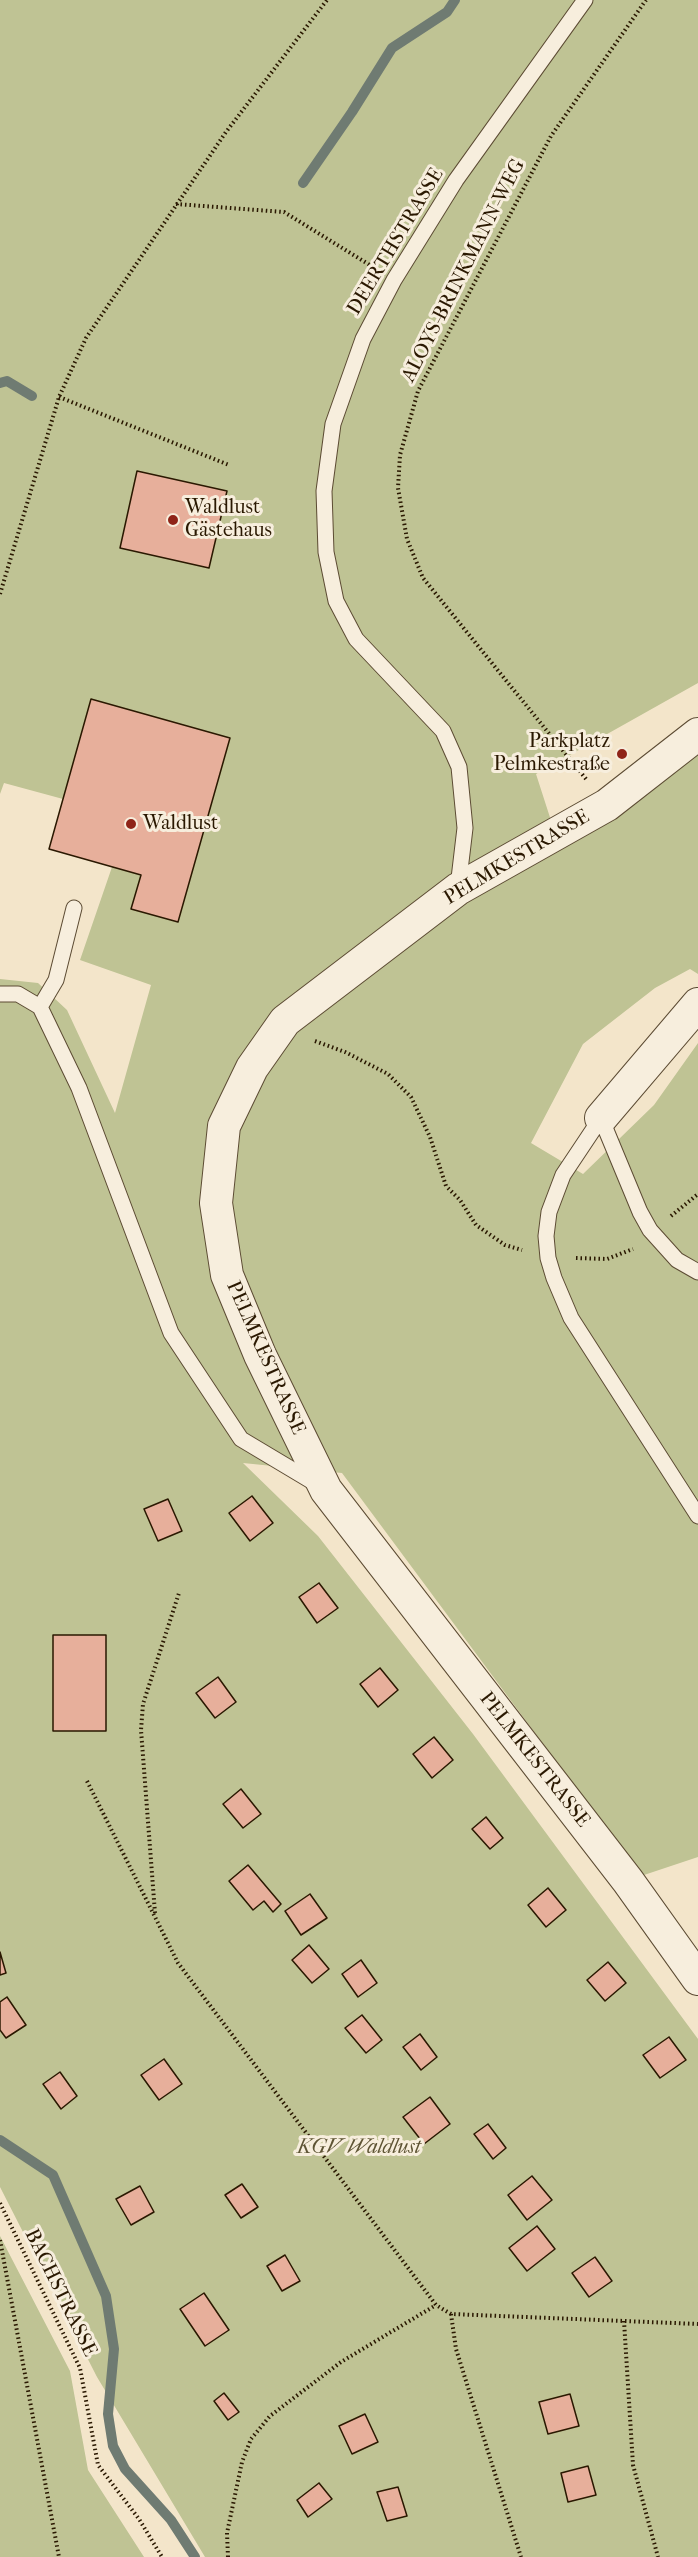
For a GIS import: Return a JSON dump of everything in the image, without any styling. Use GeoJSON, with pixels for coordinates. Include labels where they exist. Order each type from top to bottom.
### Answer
{"type":"FeatureCollection","features":[{"type":"Feature","properties":{"kind":"street","name":"PELMKESTRASSE"},"geometry":{"type":"LineString","coordinates":[[698,734],[608,805],[458,889],[285,1021],[252,1068],[224,1126],[216,1203],[227,1275],[260,1355],[326,1490],[628,1881],[698,1979]]}},
{"type":"Feature","properties":{"kind":"street"},"geometry":{"type":"LineString","coordinates":[[601,1118],[698,1004]]}},
{"type":"Feature","properties":{"kind":"lane","name":"DEERTHSTRASSE"},"geometry":{"type":"LineString","coordinates":[[458,889],[465,828],[459,766],[443,731],[356,639],[336,600],[326,552],[324,491],[333,424],[363,339],[394,280],[456,180],[585,0]]}},
{"type":"Feature","properties":{"kind":"lane"},"geometry":{"type":"LineString","coordinates":[[40,1007],[56,980],[74,908]]}},
{"type":"Feature","properties":{"kind":"lane"},"geometry":{"type":"LineString","coordinates":[[0,994],[18,994],[40,1007],[79,1088],[171,1333],[241,1439],[326,1490]]}},
{"type":"Feature","properties":{"kind":"lane"},"geometry":{"type":"LineString","coordinates":[[601,1118],[563,1175],[549,1212],[546,1236],[548,1258],[571,1318],[698,1516]]}},
{"type":"Feature","properties":{"kind":"lane"},"geometry":{"type":"LineString","coordinates":[[601,1118],[639,1212],[650,1230],[677,1260],[698,1272]]}},
{"type":"Feature","properties":{"kind":"path"},"geometry":{"type":"LineString","coordinates":[[0,594],[59,397],[86,338],[226,132],[327,0]]}},
{"type":"Feature","properties":{"kind":"path","name":"ALOYS-BRINKMANN-WEG"},"geometry":{"type":"LineString","coordinates":[[608,805],[423,578],[407,539],[398,488],[400,455],[418,391],[551,136],[646,0]]}},
{"type":"Feature","properties":{"kind":"path"},"geometry":{"type":"LineString","coordinates":[[176,204],[284,212],[394,280]]}},
{"type":"Feature","properties":{"kind":"path"},"geometry":{"type":"LineString","coordinates":[[59,397],[229,465]]}},
{"type":"Feature","properties":{"kind":"path"},"geometry":{"type":"LineString","coordinates":[[285,1021],[312,1040],[345,1052],[388,1074],[411,1097],[430,1137],[446,1186],[460,1200],[476,1225],[505,1245],[548,1258],[607,1259],[639,1247]]}},
{"type":"Feature","properties":{"kind":"path"},"geometry":{"type":"LineString","coordinates":[[155,1917],[141,1730],[143,1704],[179,1593]]}},
{"type":"Feature","properties":{"kind":"path"},"geometry":{"type":"LineString","coordinates":[[87,1781],[178,1963],[436,2306],[451,2314],[698,2324]]}},
{"type":"Feature","properties":{"kind":"path","name":"BACHSTRASSE"},"geometry":{"type":"LineString","coordinates":[[0,2203],[80,2368],[98,2465],[139,2519],[162,2557]]}},
{"type":"Feature","properties":{"kind":"path"},"geometry":{"type":"LineString","coordinates":[[0,2240],[59,2557]]}},
{"type":"Feature","properties":{"kind":"path"},"geometry":{"type":"LineString","coordinates":[[228,2557],[227,2533],[242,2462],[251,2439],[270,2416],[341,2362],[436,2306]]}},
{"type":"Feature","properties":{"kind":"path"},"geometry":{"type":"LineString","coordinates":[[451,2314],[456,2349],[521,2557]]}},
{"type":"Feature","properties":{"kind":"path"},"geometry":{"type":"LineString","coordinates":[[624,2321],[633,2465],[658,2557]]}},
{"type":"Feature","properties":{"kind":"green space","name":"KGV Waldlust"},"geometry":{"type":"Polygon","coordinates":[[[0,0],[698,0],[698,683],[536,774],[555,833],[698,734],[698,974],[690,969],[655,988],[583,1044],[531,1143],[583,1174],[654,1105],[698,1043],[698,1857],[641,1876],[342,1473],[243,1463],[318,1536],[473,1734],[698,2039],[698,2557],[205,2557],[97,2377],[0,2187],[0,979],[38,983],[67,1010],[115,1113],[151,985],[80,960],[112,867],[49,849],[63,799],[4,783],[0,794],[0,0]]]}},
{"type":"Feature","properties":{"kind":"green space"},"geometry":{"type":"Polygon","coordinates":[[[0,2236],[70,2371],[88,2470],[144,2557],[0,2557],[0,2236]]]}},
{"type":"Feature","properties":{"kind":"building","name":"Waldlust Gästehaus"},"geometry":{"type":"Polygon","coordinates":[[[137,471],[227,491],[209,568],[120,548],[137,471]]]}},
{"type":"Feature","properties":{"kind":"building","name":"Waldlust"},"geometry":{"type":"Polygon","coordinates":[[[91,699],[230,738],[178,922],[131,909],[141,875],[49,849],[91,699]]]}},
{"type":"Feature","properties":{"kind":"building"},"geometry":{"type":"Polygon","coordinates":[[[252,1496],[273,1523],[250,1541],[229,1513],[252,1496]]]}},
{"type":"Feature","properties":{"kind":"building"},"geometry":{"type":"Polygon","coordinates":[[[168,1499],[182,1531],[158,1541],[144,1509],[168,1499]]]}},
{"type":"Feature","properties":{"kind":"building"},"geometry":{"type":"Polygon","coordinates":[[[319,1583],[338,1608],[317,1623],[299,1597],[319,1583]]]}},
{"type":"Feature","properties":{"kind":"building"},"geometry":{"type":"Polygon","coordinates":[[[53,1635],[106,1635],[106,1731],[53,1731],[53,1635]]]}},
{"type":"Feature","properties":{"kind":"building"},"geometry":{"type":"Polygon","coordinates":[[[380,1668],[398,1690],[378,1707],[360,1684],[380,1668]]]}},
{"type":"Feature","properties":{"kind":"building"},"geometry":{"type":"Polygon","coordinates":[[[218,1677],[236,1702],[215,1718],[196,1693],[218,1677]]]}},
{"type":"Feature","properties":{"kind":"building"},"geometry":{"type":"Polygon","coordinates":[[[434,1737],[453,1760],[432,1778],[413,1754],[434,1737]]]}},
{"type":"Feature","properties":{"kind":"building"},"geometry":{"type":"Polygon","coordinates":[[[241,1789],[261,1814],[243,1828],[223,1804],[241,1789]]]}},
{"type":"Feature","properties":{"kind":"building"},"geometry":{"type":"Polygon","coordinates":[[[486,1817],[503,1838],[490,1849],[472,1829],[486,1817]]]}},
{"type":"Feature","properties":{"kind":"building"},"geometry":{"type":"Polygon","coordinates":[[[248,1865],[281,1904],[273,1912],[264,1901],[253,1910],[229,1881],[248,1865]]]}},
{"type":"Feature","properties":{"kind":"building"},"geometry":{"type":"Polygon","coordinates":[[[548,1888],[566,1910],[546,1927],[528,1905],[548,1888]]]}},
{"type":"Feature","properties":{"kind":"building"},"geometry":{"type":"Polygon","coordinates":[[[310,1894],[327,1918],[301,1935],[285,1911],[310,1894]]]}},
{"type":"Feature","properties":{"kind":"building"},"geometry":{"type":"Polygon","coordinates":[[[309,1945],[329,1969],[312,1983],[292,1960],[309,1945]]]}},
{"type":"Feature","properties":{"kind":"building"},"geometry":{"type":"Polygon","coordinates":[[[0,1952],[6,1973],[0,1975],[0,1952]]]}},
{"type":"Feature","properties":{"kind":"building"},"geometry":{"type":"Polygon","coordinates":[[[361,1960],[377,1983],[358,1997],[342,1974],[361,1960]]]}},
{"type":"Feature","properties":{"kind":"building"},"geometry":{"type":"Polygon","coordinates":[[[608,1962],[626,1983],[605,2001],[587,1980],[608,1962]]]}},
{"type":"Feature","properties":{"kind":"building"},"geometry":{"type":"Polygon","coordinates":[[[7,1997],[26,2025],[6,2038],[0,2030],[0,2002],[7,1997]]]}},
{"type":"Feature","properties":{"kind":"building"},"geometry":{"type":"Polygon","coordinates":[[[362,2015],[382,2040],[366,2053],[345,2028],[362,2015]]]}},
{"type":"Feature","properties":{"kind":"building"},"geometry":{"type":"Polygon","coordinates":[[[420,2034],[437,2057],[421,2070],[403,2047],[420,2034]]]}},
{"type":"Feature","properties":{"kind":"building"},"geometry":{"type":"Polygon","coordinates":[[[669,2037],[686,2060],[660,2078],[643,2055],[669,2037]]]}},
{"type":"Feature","properties":{"kind":"building"},"geometry":{"type":"Polygon","coordinates":[[[164,2059],[182,2084],[159,2100],[141,2075],[164,2059]]]}},
{"type":"Feature","properties":{"kind":"building"},"geometry":{"type":"Polygon","coordinates":[[[60,2072],[77,2096],[61,2109],[43,2084],[60,2072]]]}},
{"type":"Feature","properties":{"kind":"building"},"geometry":{"type":"Polygon","coordinates":[[[430,2097],[450,2124],[424,2144],[403,2117],[430,2097]]]}},
{"type":"Feature","properties":{"kind":"building"},"geometry":{"type":"Polygon","coordinates":[[[488,2124],[506,2148],[493,2159],[474,2134],[488,2124]]]}},
{"type":"Feature","properties":{"kind":"building"},"geometry":{"type":"Polygon","coordinates":[[[532,2176],[552,2200],[527,2220],[508,2195],[532,2176]]]}},
{"type":"Feature","properties":{"kind":"building"},"geometry":{"type":"Polygon","coordinates":[[[242,2184],[258,2207],[241,2218],[225,2195],[242,2184]]]}},
{"type":"Feature","properties":{"kind":"building"},"geometry":{"type":"Polygon","coordinates":[[[140,2186],[154,2212],[131,2225],[116,2199],[140,2186]]]}},
{"type":"Feature","properties":{"kind":"building"},"geometry":{"type":"Polygon","coordinates":[[[537,2226],[555,2249],[527,2271],[509,2248],[537,2226]]]}},
{"type":"Feature","properties":{"kind":"building"},"geometry":{"type":"Polygon","coordinates":[[[285,2255],[300,2281],[282,2291],[267,2266],[285,2255]]]}},
{"type":"Feature","properties":{"kind":"building"},"geometry":{"type":"Polygon","coordinates":[[[595,2257],[612,2281],[589,2297],[572,2273],[595,2257]]]}},
{"type":"Feature","properties":{"kind":"building"},"geometry":{"type":"Polygon","coordinates":[[[204,2293],[229,2330],[205,2346],[180,2309],[204,2293]]]}},
{"type":"Feature","properties":{"kind":"building"},"geometry":{"type":"Polygon","coordinates":[[[224,2393],[239,2412],[228,2420],[214,2401],[224,2393]]]}},
{"type":"Feature","properties":{"kind":"building"},"geometry":{"type":"Polygon","coordinates":[[[570,2394],[579,2426],[548,2434],[539,2402],[570,2394]]]}},
{"type":"Feature","properties":{"kind":"building"},"geometry":{"type":"Polygon","coordinates":[[[365,2414],[378,2442],[352,2454],[339,2426],[365,2414]]]}},
{"type":"Feature","properties":{"kind":"building"},"geometry":{"type":"Polygon","coordinates":[[[588,2466],[596,2495],[568,2502],[561,2473],[588,2466]]]}},
{"type":"Feature","properties":{"kind":"building"},"geometry":{"type":"Polygon","coordinates":[[[319,2483],[332,2499],[308,2517],[297,2500],[319,2483]]]}},
{"type":"Feature","properties":{"kind":"building"},"geometry":{"type":"Polygon","coordinates":[[[398,2487],[407,2516],[387,2521],[377,2492],[398,2487]]]}},
{"type":"Feature","properties":{"kind":"waterway"},"geometry":{"type":"LineString","coordinates":[[303,183],[352,112],[392,48],[447,12],[455,0]]}},
{"type":"Feature","properties":{"kind":"waterway"},"geometry":{"type":"LineString","coordinates":[[0,383],[7,381],[32,396]]}},
{"type":"Feature","properties":{"kind":"waterway"},"geometry":{"type":"LineString","coordinates":[[0,2140],[53,2175],[106,2296],[114,2349],[108,2414],[113,2446],[125,2469],[171,2520],[195,2557]]}},
{"type":"Feature","properties":{"kind":"place","name":"Waldlust Gästehaus"},"geometry":{"type":"Point","coordinates":[173,520]}},
{"type":"Feature","properties":{"kind":"place","name":"Parkplatz Pelmkestraße"},"geometry":{"type":"Point","coordinates":[622,754]}},
{"type":"Feature","properties":{"kind":"place","name":"Waldlust"},"geometry":{"type":"Point","coordinates":[131,824]}}]}
